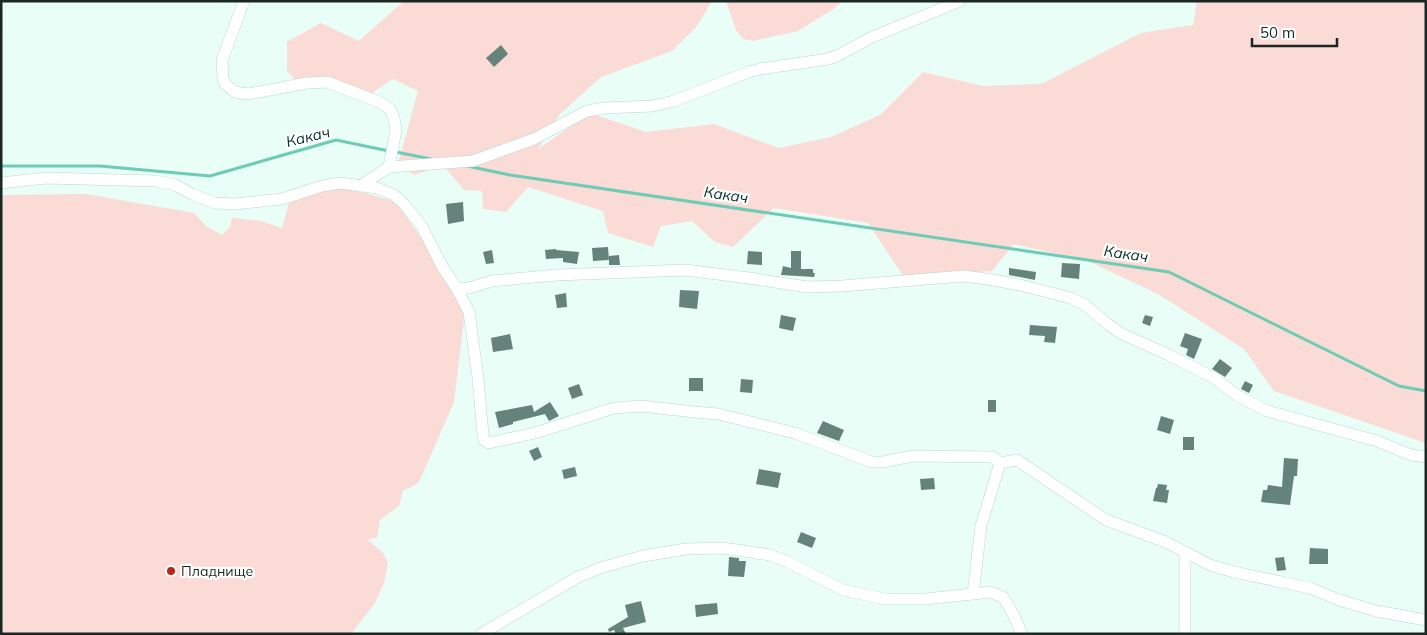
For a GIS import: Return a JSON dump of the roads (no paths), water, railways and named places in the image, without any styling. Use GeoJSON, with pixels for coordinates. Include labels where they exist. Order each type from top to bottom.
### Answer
{"type":"FeatureCollection","features":[{"type":"Feature","properties":{"kind":"street"},"geometry":{"type":"LineString","coordinates":[[244,1],[222,60],[222,78],[225,84],[236,92],[248,94],[306,83],[327,82],[379,102],[390,109],[394,118],[396,130],[390,163]]}},
{"type":"Feature","properties":{"kind":"street"},"geometry":{"type":"LineString","coordinates":[[360,186],[390,163],[473,162],[534,138],[587,110],[653,106],[674,101],[760,69],[828,59],[870,38],[960,1]]}},
{"type":"Feature","properties":{"kind":"street"},"geometry":{"type":"LineString","coordinates":[[1,183],[46,178],[156,181],[175,185],[215,203],[234,204],[282,199],[322,186],[340,183],[377,188],[394,194],[420,225],[469,312],[483,435],[484,440],[489,443],[536,433],[614,408],[642,406],[718,414],[795,433],[872,462],[883,462],[912,456],[982,456],[993,457],[1000,463]]}},
{"type":"Feature","properties":{"kind":"street"},"geometry":{"type":"LineString","coordinates":[[457,289],[469,288],[492,281],[557,275],[685,270],[807,287],[964,276],[993,280],[1071,298],[1085,305],[1108,325],[1122,334],[1214,378],[1238,396],[1267,411],[1377,441],[1411,456],[1426,457]]}},
{"type":"Feature","properties":{"kind":"street"},"geometry":{"type":"LineString","coordinates":[[1000,463],[1017,460],[1106,520],[1166,542],[1210,566],[1310,588],[1339,600],[1376,611],[1426,620]]}},
{"type":"Feature","properties":{"kind":"street"},"geometry":{"type":"LineString","coordinates":[[973,594],[982,526],[1000,463]]}},
{"type":"Feature","properties":{"kind":"street"},"geometry":{"type":"LineString","coordinates":[[481,634],[578,577],[603,567],[643,556],[686,549],[723,548],[770,555],[786,561],[843,590],[885,599],[926,600],[991,592],[1004,598],[1022,634]]}},
{"type":"Feature","properties":{"kind":"street"},"geometry":{"type":"LineString","coordinates":[[1185,553],[1185,634]]}},
{"type":"Feature","properties":{"kind":"waterway","name":"Какач"},"geometry":{"type":"LineString","coordinates":[[1,166],[100,166],[210,176],[336,140],[389,151]]}},
{"type":"Feature","properties":{"kind":"waterway","name":"Какач"},"geometry":{"type":"LineString","coordinates":[[396,152],[431,159]]}},
{"type":"Feature","properties":{"kind":"waterway","name":"Какач"},"geometry":{"type":"LineString","coordinates":[[467,166],[510,175],[1169,272],[1399,386],[1426,391]]}},
{"type":"Feature","properties":{"kind":"place","name":"Пладнище"},"geometry":{"type":"Point","coordinates":[171,571]}}]}
